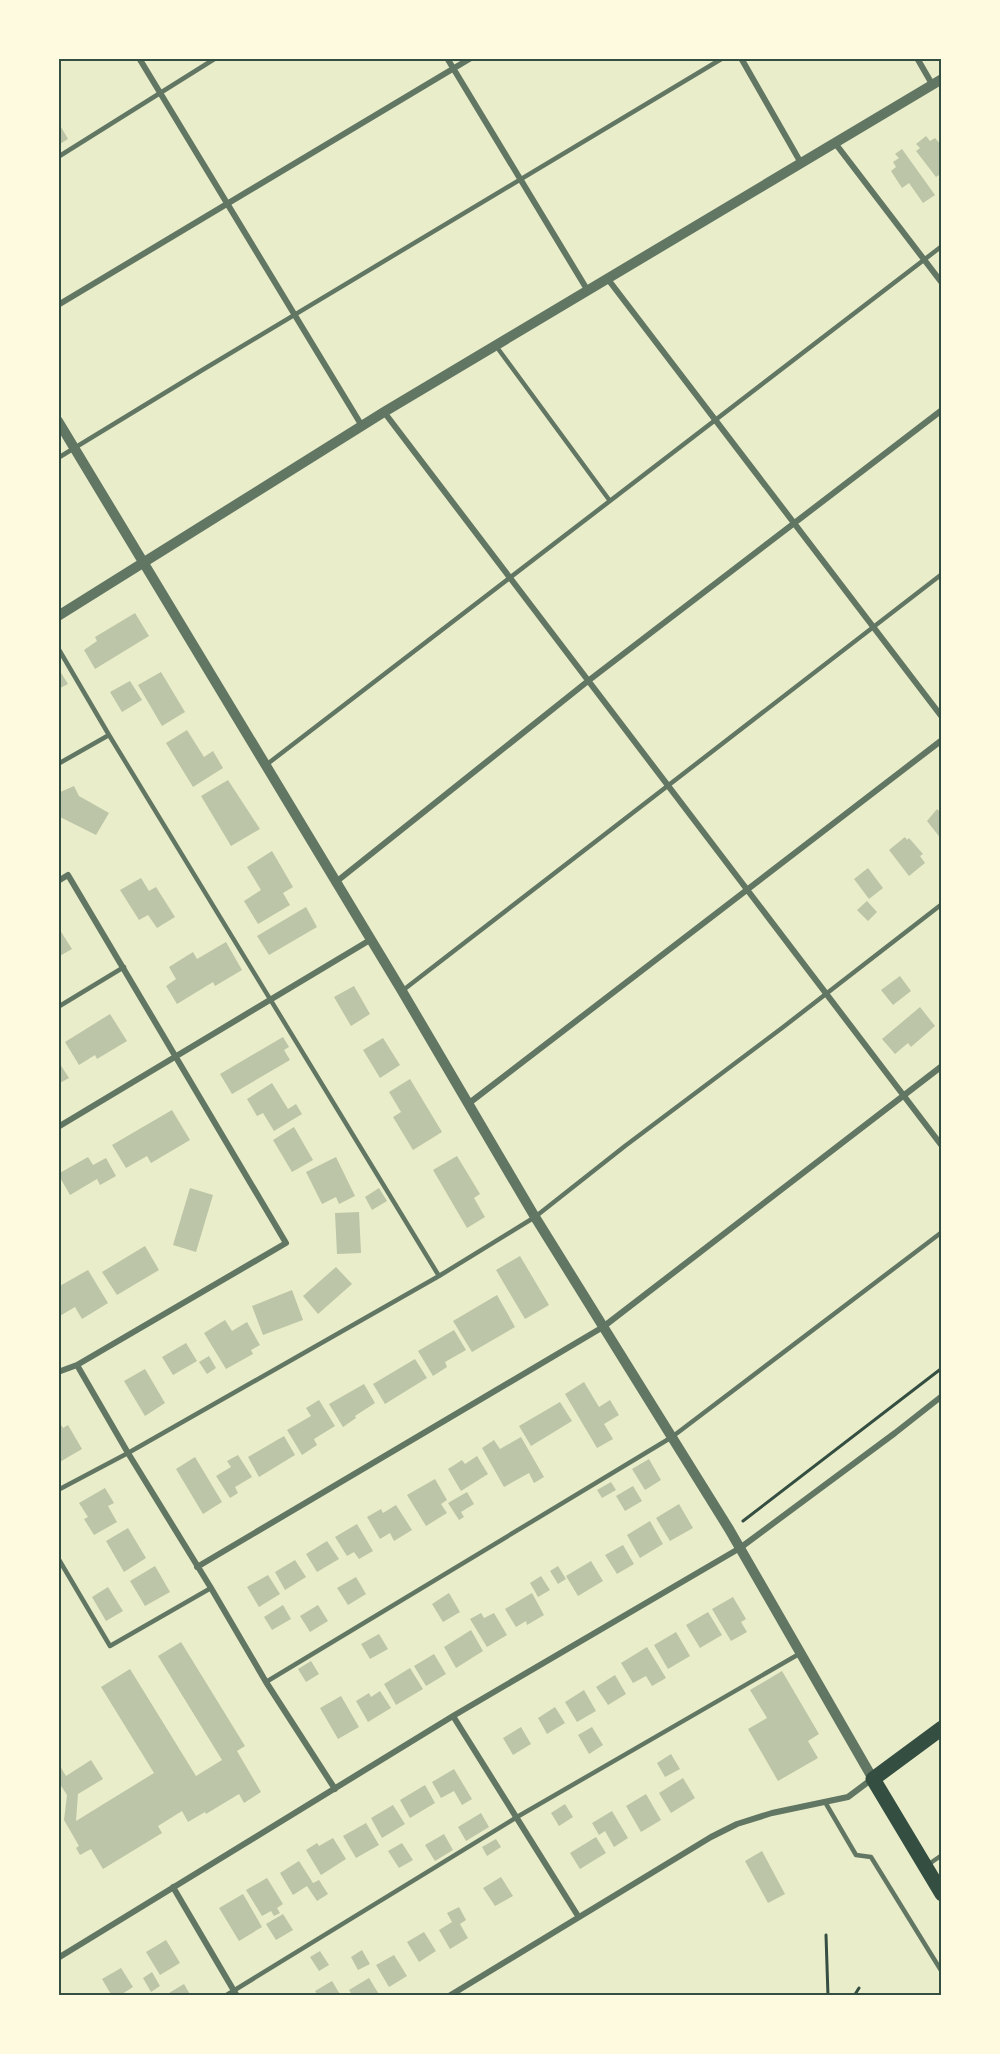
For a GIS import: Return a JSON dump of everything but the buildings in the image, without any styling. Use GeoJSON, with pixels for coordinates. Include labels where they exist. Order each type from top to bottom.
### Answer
{"type":"FeatureCollection","features":[{"type":"Feature","properties":{"kind":"main road"},"geometry":{"type":"LineString","coordinates":[[942,1728],[873,1779],[942,1894]]}},
{"type":"Feature","properties":{"kind":"street"},"geometry":{"type":"LineString","coordinates":[[139,58],[362,426]]}},
{"type":"Feature","properties":{"kind":"street"},"geometry":{"type":"LineString","coordinates":[[447,58],[588,291]]}},
{"type":"Feature","properties":{"kind":"street"},"geometry":{"type":"LineString","coordinates":[[58,305],[471,58]]}},
{"type":"Feature","properties":{"kind":"street"},"geometry":{"type":"LineString","coordinates":[[741,58],[801,163]]}},
{"type":"Feature","properties":{"kind":"street"},"geometry":{"type":"LineString","coordinates":[[58,616],[384,412],[937,82],[917,58]]}},
{"type":"Feature","properties":{"kind":"street"},"geometry":{"type":"LineString","coordinates":[[834,142],[942,283]]}},
{"type":"Feature","properties":{"kind":"street"},"geometry":{"type":"LineString","coordinates":[[607,278],[942,717]]}},
{"type":"Feature","properties":{"kind":"street"},"geometry":{"type":"LineString","coordinates":[[336,882],[588,681],[942,410]]}},
{"type":"Feature","properties":{"kind":"street"},"geometry":{"type":"LineString","coordinates":[[384,412],[942,1146]]}},
{"type":"Feature","properties":{"kind":"street"},"geometry":{"type":"LineString","coordinates":[[58,421],[535,1217],[740,1548],[873,1779],[848,1797],[772,1813],[737,1824],[711,1837],[449,1995]]}},
{"type":"Feature","properties":{"kind":"street"},"geometry":{"type":"LineString","coordinates":[[468,1104],[942,740]]}},
{"type":"Feature","properties":{"kind":"street"},"geometry":{"type":"LineString","coordinates":[[58,881],[68,875],[286,1243],[77,1365],[58,1372]]}},
{"type":"Feature","properties":{"kind":"street"},"geometry":{"type":"LineString","coordinates":[[58,1127],[370,940]]}},
{"type":"Feature","properties":{"kind":"street"},"geometry":{"type":"LineString","coordinates":[[197,1567],[603,1327],[942,1066]]}},
{"type":"Feature","properties":{"kind":"street"},"geometry":{"type":"LineString","coordinates":[[77,1365],[266,1682],[334,1789]]}},
{"type":"Feature","properties":{"kind":"street"},"geometry":{"type":"LineString","coordinates":[[58,1958],[453,1716],[740,1548],[896,1433],[942,1396]]}},
{"type":"Feature","properties":{"kind":"street"},"geometry":{"type":"LineString","coordinates":[[453,1716],[578,1916]]}},
{"type":"Feature","properties":{"kind":"street"},"geometry":{"type":"LineString","coordinates":[[173,1887],[235,1993]]}},
{"type":"Feature","properties":{"kind":"lane"},"geometry":{"type":"LineString","coordinates":[[58,157],[216,58]]}},
{"type":"Feature","properties":{"kind":"lane"},"geometry":{"type":"LineString","coordinates":[[58,458],[723,58]]}},
{"type":"Feature","properties":{"kind":"lane"},"geometry":{"type":"LineString","coordinates":[[266,765],[942,246]]}},
{"type":"Feature","properties":{"kind":"lane"},"geometry":{"type":"LineString","coordinates":[[496,346],[610,501]]}},
{"type":"Feature","properties":{"kind":"lane"},"geometry":{"type":"LineString","coordinates":[[402,992],[942,574]]}},
{"type":"Feature","properties":{"kind":"lane"},"geometry":{"type":"LineString","coordinates":[[58,648],[439,1276]]}},
{"type":"Feature","properties":{"kind":"lane"},"geometry":{"type":"LineString","coordinates":[[58,764],[109,735]]}},
{"type":"Feature","properties":{"kind":"lane"},"geometry":{"type":"LineString","coordinates":[[58,1490],[128,1453],[439,1276],[535,1217],[942,904]]}},
{"type":"Feature","properties":{"kind":"lane"},"geometry":{"type":"LineString","coordinates":[[58,1007],[124,967]]}},
{"type":"Feature","properties":{"kind":"lane"},"geometry":{"type":"LineString","coordinates":[[266,1682],[672,1437],[942,1232]]}},
{"type":"Feature","properties":{"kind":"lane"},"geometry":{"type":"LineString","coordinates":[[58,1558],[110,1646],[211,1588]]}},
{"type":"Feature","properties":{"kind":"lane"},"geometry":{"type":"LineString","coordinates":[[225,1995],[235,1993],[517,1817],[799,1654]]}},
{"type":"Feature","properties":{"kind":"lane"},"geometry":{"type":"LineString","coordinates":[[825,1802],[856,1855],[872,1857],[942,1972]]}},
{"type":"Feature","properties":{"kind":"lane"},"geometry":{"type":"LineString","coordinates":[[925,1866],[942,1855]]}},
{"type":"Feature","properties":{"kind":"path"},"geometry":{"type":"LineString","coordinates":[[743,1521],[942,1368]]}},
{"type":"Feature","properties":{"kind":"path"},"geometry":{"type":"LineString","coordinates":[[826,1935],[828,1995]]}},
{"type":"Feature","properties":{"kind":"path"},"geometry":{"type":"LineString","coordinates":[[854,1995],[859,1988]]}}]}
